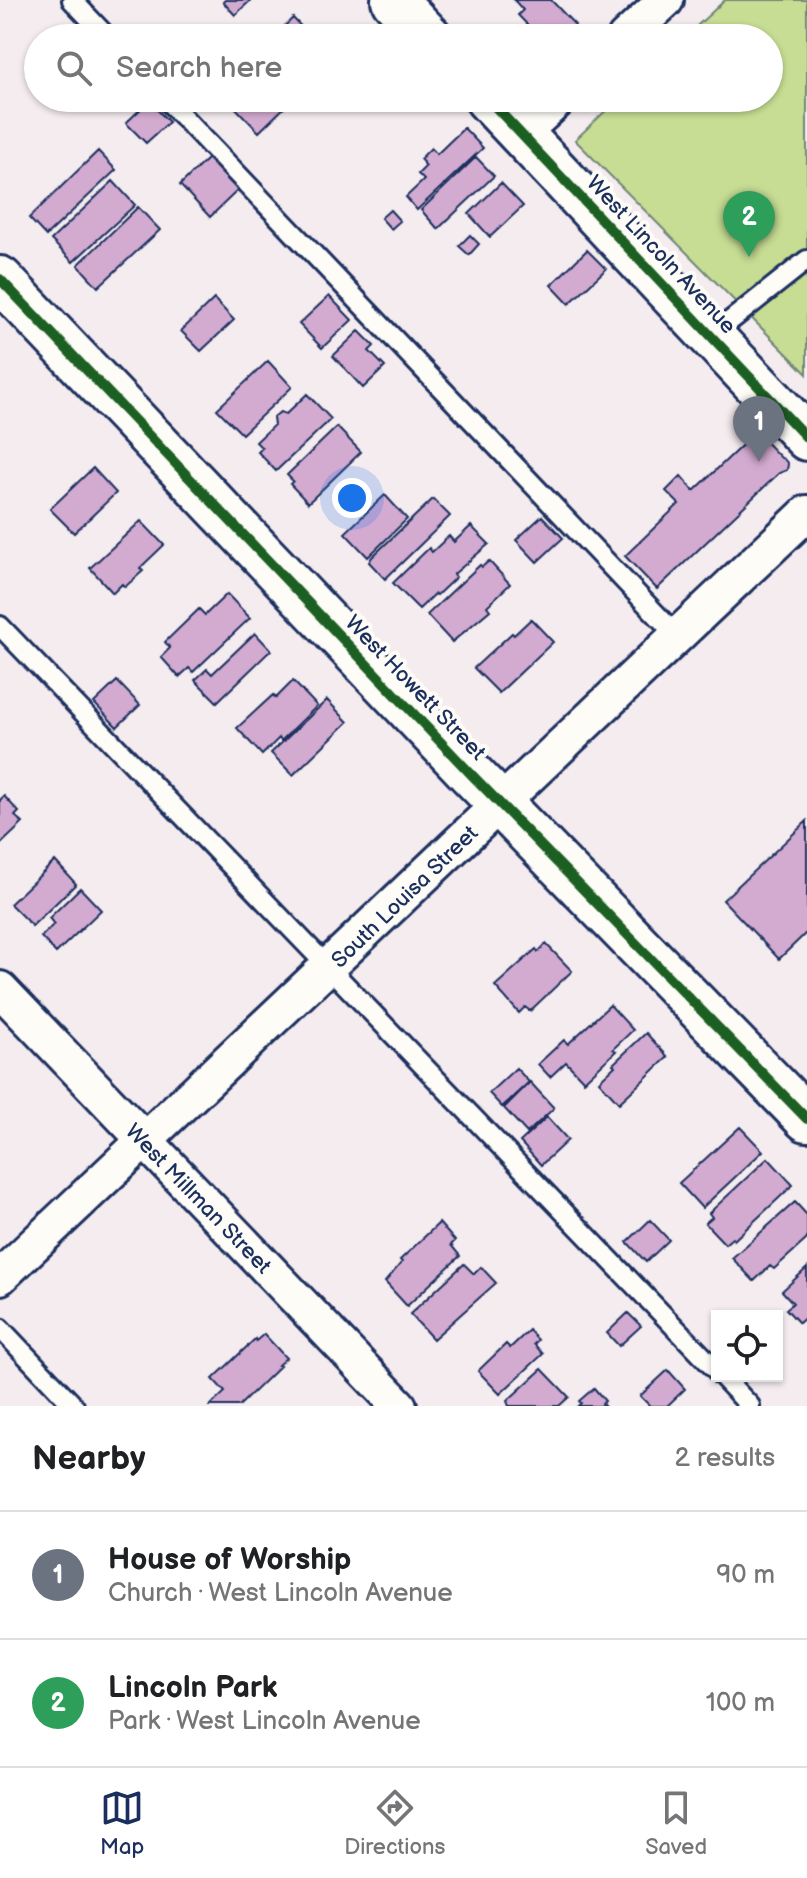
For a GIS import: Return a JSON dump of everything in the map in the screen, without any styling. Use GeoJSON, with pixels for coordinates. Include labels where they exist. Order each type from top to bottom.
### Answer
{"type":"FeatureCollection","features":[{"type":"Feature","properties":{"kind":"main road"},"geometry":{"type":"LineString","coordinates":[[394,0],[417,24]]}},
{"type":"Feature","properties":{"kind":"main road","name":"West Lincoln Avenue"},"geometry":{"type":"LineString","coordinates":[[500,112],[807,438]]}},
{"type":"Feature","properties":{"kind":"main road","name":"West Howett Street"},"geometry":{"type":"LineString","coordinates":[[0,279],[471,774],[807,1119]]}},
{"type":"Feature","properties":{"kind":"street"},"geometry":{"type":"LineString","coordinates":[[640,24],[666,0]]}},
{"type":"Feature","properties":{"kind":"street"},"geometry":{"type":"LineString","coordinates":[[521,134],[545,112]]}},
{"type":"Feature","properties":{"kind":"street","name":"South Louisa Street"},"geometry":{"type":"LineString","coordinates":[[0,1277],[807,513]]}},
{"type":"Feature","properties":{"kind":"street","name":"West Millman Street"},"geometry":{"type":"LineString","coordinates":[[0,989],[399,1406]]}},
{"type":"Feature","properties":{"kind":"lane"},"geometry":{"type":"LineString","coordinates":[[72,0],[95,24]]}},
{"type":"Feature","properties":{"kind":"lane"},"geometry":{"type":"LineString","coordinates":[[178,112],[677,636]]}},
{"type":"Feature","properties":{"kind":"lane"},"geometry":{"type":"LineString","coordinates":[[711,336],[807,260]]}},
{"type":"Feature","properties":{"kind":"lane"},"geometry":{"type":"LineString","coordinates":[[0,626],[711,1365]]}},
{"type":"Feature","properties":{"kind":"lane"},"geometry":{"type":"LineString","coordinates":[[0,1328],[74,1406]]}},
{"type":"Feature","properties":{"kind":"lane"},"geometry":{"type":"LineString","coordinates":[[728,1382],[750,1406]]}},
{"type":"Feature","properties":{"kind":"green space"},"geometry":{"type":"Polygon","coordinates":[[[725,0],[807,0],[807,374],[575,140],[604,112],[783,112],[783,24],[699,24],[725,0]]]}},
{"type":"Feature","properties":{"kind":"building"},"geometry":{"type":"Polygon","coordinates":[[[251,0],[235,15],[223,2],[251,0]]]}},
{"type":"Feature","properties":{"kind":"building"},"geometry":{"type":"Polygon","coordinates":[[[514,0],[551,0],[574,24],[527,24],[518,15],[523,10],[514,0]]]}},
{"type":"Feature","properties":{"kind":"building"},"geometry":{"type":"Polygon","coordinates":[[[138,112],[159,112],[169,122],[146,143],[126,123],[138,112]]]}},
{"type":"Feature","properties":{"kind":"building"},"geometry":{"type":"Polygon","coordinates":[[[240,112],[280,112],[259,132],[240,112]]]}},
{"type":"Feature","properties":{"kind":"building"},"geometry":{"type":"Polygon","coordinates":[[[464,128],[483,148],[417,210],[406,197],[424,180],[418,174],[426,166],[420,159],[431,148],[437,154],[464,128]]]}},
{"type":"Feature","properties":{"kind":"building"},"geometry":{"type":"Polygon","coordinates":[[[98,151],[116,170],[46,236],[29,218],[98,151]]]}},
{"type":"Feature","properties":{"kind":"building"},"geometry":{"type":"Polygon","coordinates":[[[476,157],[494,176],[438,229],[421,210],[476,157]]]}},
{"type":"Feature","properties":{"kind":"building"},"geometry":{"type":"Polygon","coordinates":[[[208,158],[238,190],[210,217],[180,185],[208,158]]]}},
{"type":"Feature","properties":{"kind":"building"},"geometry":{"type":"Polygon","coordinates":[[[113,181],[135,205],[73,262],[51,240],[113,181]]]}},
{"type":"Feature","properties":{"kind":"building"},"geometry":{"type":"Polygon","coordinates":[[[501,183],[523,206],[490,237],[469,214],[501,183]]]}},
{"type":"Feature","properties":{"kind":"building"},"geometry":{"type":"Polygon","coordinates":[[[138,207],[160,230],[98,287],[78,265],[138,207]]]}},
{"type":"Feature","properties":{"kind":"building"},"geometry":{"type":"Polygon","coordinates":[[[390,210],[400,221],[391,229],[381,218],[390,210]]]}},
{"type":"Feature","properties":{"kind":"building"},"geometry":{"type":"Polygon","coordinates":[[[470,235],[479,244],[469,255],[459,246],[470,235]]]}},
{"type":"Feature","properties":{"kind":"building"},"geometry":{"type":"Polygon","coordinates":[[[587,250],[606,269],[569,304],[551,285],[587,250]]]}},
{"type":"Feature","properties":{"kind":"building"},"geometry":{"type":"Polygon","coordinates":[[[329,296],[352,320],[322,348],[299,324],[329,296]]]}},
{"type":"Feature","properties":{"kind":"building"},"geometry":{"type":"Polygon","coordinates":[[[214,299],[234,320],[201,351],[181,331],[214,299]]]}},
{"type":"Feature","properties":{"kind":"building"},"geometry":{"type":"Polygon","coordinates":[[[359,331],[374,346],[369,351],[385,367],[363,388],[333,356],[359,331]]]}},
{"type":"Feature","properties":{"kind":"building"},"geometry":{"type":"Polygon","coordinates":[[[268,361],[292,387],[242,434],[217,409],[268,361]]]}},
{"type":"Feature","properties":{"kind":"building"},"geometry":{"type":"Polygon","coordinates":[[[307,394],[331,419],[276,471],[258,452],[262,448],[256,442],[274,425],[273,418],[280,412],[286,414],[307,394]]]}},
{"type":"Feature","properties":{"kind":"building"},"geometry":{"type":"Polygon","coordinates":[[[337,427],[361,452],[308,503],[290,484],[293,481],[287,475],[337,427]]]}},
{"type":"Feature","properties":{"kind":"building"},"geometry":{"type":"Polygon","coordinates":[[[756,432],[784,459],[788,464],[787,470],[779,473],[657,589],[625,556],[679,504],[666,491],[681,476],[694,491],[756,432]]]}},
{"type":"Feature","properties":{"kind":"building"},"geometry":{"type":"Polygon","coordinates":[[[93,468],[116,493],[74,533],[50,509],[93,468]]]}},
{"type":"Feature","properties":{"kind":"building"},"geometry":{"type":"Polygon","coordinates":[[[385,495],[407,519],[368,557],[345,533],[385,495]]]}},
{"type":"Feature","properties":{"kind":"building"},"geometry":{"type":"Polygon","coordinates":[[[433,499],[450,516],[385,579],[369,562],[372,557],[433,499]]]}},
{"type":"Feature","properties":{"kind":"building"},"geometry":{"type":"Polygon","coordinates":[[[542,516],[563,538],[537,562],[516,540],[542,516]]]}},
{"type":"Feature","properties":{"kind":"building"},"geometry":{"type":"Polygon","coordinates":[[[141,521],[164,545],[140,568],[143,571],[113,593],[90,568],[141,521]]]}},
{"type":"Feature","properties":{"kind":"building"},"geometry":{"type":"Polygon","coordinates":[[[471,526],[489,544],[419,609],[393,583],[429,548],[432,552],[449,536],[454,542],[471,526]]]}},
{"type":"Feature","properties":{"kind":"building"},"geometry":{"type":"Polygon","coordinates":[[[489,561],[510,584],[487,606],[490,610],[452,642],[427,615],[480,565],[482,567],[489,561]]]}},
{"type":"Feature","properties":{"kind":"building"},"geometry":{"type":"Polygon","coordinates":[[[227,594],[250,618],[193,672],[189,668],[179,677],[161,657],[170,648],[165,642],[199,609],[205,615],[227,594]]]}},
{"type":"Feature","properties":{"kind":"building"},"geometry":{"type":"Polygon","coordinates":[[[531,619],[553,642],[499,693],[474,668],[531,619]]]}},
{"type":"Feature","properties":{"kind":"building"},"geometry":{"type":"Polygon","coordinates":[[[255,633],[271,650],[217,702],[195,680],[207,669],[212,674],[255,633]]]}},
{"type":"Feature","properties":{"kind":"building"},"geometry":{"type":"Polygon","coordinates":[[[117,681],[140,705],[117,727],[94,703],[117,681]]]}},
{"type":"Feature","properties":{"kind":"building"},"geometry":{"type":"Polygon","coordinates":[[[293,681],[317,706],[262,755],[237,728],[293,681]]]}},
{"type":"Feature","properties":{"kind":"building"},"geometry":{"type":"Polygon","coordinates":[[[327,700],[348,722],[293,775],[271,753],[327,700]]]}},
{"type":"Feature","properties":{"kind":"building"},"geometry":{"type":"Polygon","coordinates":[[[4,796],[19,812],[15,816],[23,823],[0,845],[0,800],[4,796]]]}},
{"type":"Feature","properties":{"kind":"building"},"geometry":{"type":"Polygon","coordinates":[[[807,821],[807,932],[779,959],[723,900],[807,821]]]}},
{"type":"Feature","properties":{"kind":"building"},"geometry":{"type":"Polygon","coordinates":[[[55,861],[76,884],[32,926],[10,904],[55,861]]]}},
{"type":"Feature","properties":{"kind":"building"},"geometry":{"type":"Polygon","coordinates":[[[80,888],[101,910],[56,953],[41,937],[54,924],[49,918],[80,888]]]}},
{"type":"Feature","properties":{"kind":"building"},"geometry":{"type":"Polygon","coordinates":[[[546,944],[572,971],[530,1011],[525,1007],[519,1013],[495,986],[536,949],[538,952],[546,944]]]}},
{"type":"Feature","properties":{"kind":"building"},"geometry":{"type":"Polygon","coordinates":[[[610,1005],[633,1030],[613,1049],[616,1051],[584,1081],[566,1062],[550,1077],[538,1064],[564,1040],[568,1044],[610,1005]]]}},
{"type":"Feature","properties":{"kind":"building"},"geometry":{"type":"Polygon","coordinates":[[[646,1033],[668,1057],[619,1103],[599,1081],[646,1033]]]}},
{"type":"Feature","properties":{"kind":"building"},"geometry":{"type":"Polygon","coordinates":[[[516,1068],[529,1082],[502,1107],[489,1093],[516,1068]]]}},
{"type":"Feature","properties":{"kind":"building"},"geometry":{"type":"Polygon","coordinates":[[[530,1082],[554,1108],[527,1133],[504,1108],[530,1082]]]}},
{"type":"Feature","properties":{"kind":"building"},"geometry":{"type":"Polygon","coordinates":[[[547,1117],[568,1140],[541,1165],[520,1142],[547,1117]]]}},
{"type":"Feature","properties":{"kind":"building"},"geometry":{"type":"Polygon","coordinates":[[[740,1127],[763,1151],[702,1208],[679,1183],[740,1127]]]}},
{"type":"Feature","properties":{"kind":"building"},"geometry":{"type":"Polygon","coordinates":[[[768,1158],[793,1185],[734,1240],[732,1238],[725,1244],[705,1223],[712,1217],[709,1213],[768,1158]]]}},
{"type":"Feature","properties":{"kind":"building"},"geometry":{"type":"Polygon","coordinates":[[[795,1202],[807,1215],[807,1239],[774,1269],[770,1266],[754,1281],[732,1258],[795,1202]]]}},
{"type":"Feature","properties":{"kind":"building"},"geometry":{"type":"Polygon","coordinates":[[[650,1220],[669,1240],[646,1262],[627,1242],[650,1220]]]}},
{"type":"Feature","properties":{"kind":"building"},"geometry":{"type":"Polygon","coordinates":[[[439,1223],[455,1241],[451,1245],[460,1256],[407,1306],[385,1282],[402,1262],[400,1260],[439,1223]]]}},
{"type":"Feature","properties":{"kind":"building"},"geometry":{"type":"Polygon","coordinates":[[[464,1264],[474,1274],[481,1267],[496,1283],[433,1339],[410,1314],[464,1264]]]}},
{"type":"Feature","properties":{"kind":"building"},"geometry":{"type":"Polygon","coordinates":[[[807,1268],[807,1316],[799,1323],[786,1309],[793,1303],[782,1291],[807,1268]]]}},
{"type":"Feature","properties":{"kind":"building"},"geometry":{"type":"Polygon","coordinates":[[[628,1313],[641,1326],[619,1346],[607,1333],[628,1313]]]}},
{"type":"Feature","properties":{"kind":"building"},"geometry":{"type":"Polygon","coordinates":[[[529,1330],[538,1340],[534,1344],[543,1354],[500,1394],[478,1371],[506,1344],[510,1348],[529,1330]]]}},
{"type":"Feature","properties":{"kind":"building"},"geometry":{"type":"Polygon","coordinates":[[[264,1334],[286,1358],[280,1366],[239,1406],[210,1406],[225,1392],[213,1379],[264,1334]]]}},
{"type":"Feature","properties":{"kind":"building"},"geometry":{"type":"Polygon","coordinates":[[[542,1369],[569,1397],[559,1406],[509,1406],[507,1401],[542,1369]]]}},
{"type":"Feature","properties":{"kind":"building"},"geometry":{"type":"Polygon","coordinates":[[[668,1370],[685,1389],[667,1406],[650,1406],[640,1396],[668,1370]]]}},
{"type":"Feature","properties":{"kind":"building"},"geometry":{"type":"Polygon","coordinates":[[[594,1388],[605,1401],[604,1406],[578,1406],[579,1401],[594,1388]]]}},
{"type":"Feature","properties":{"kind":"cycle path"},"geometry":{"type":"LineString","coordinates":[[500,112],[807,438]]}},
{"type":"Feature","properties":{"kind":"cycle path"},"geometry":{"type":"LineString","coordinates":[[0,279],[471,774],[807,1119]]}},
{"type":"Feature","properties":{"kind":"place","name":"Lincoln Park"},"geometry":{"type":"Point","coordinates":[749,257]}},
{"type":"Feature","properties":{"kind":"place","name":"House of Worship"},"geometry":{"type":"Point","coordinates":[759,462]}}]}
